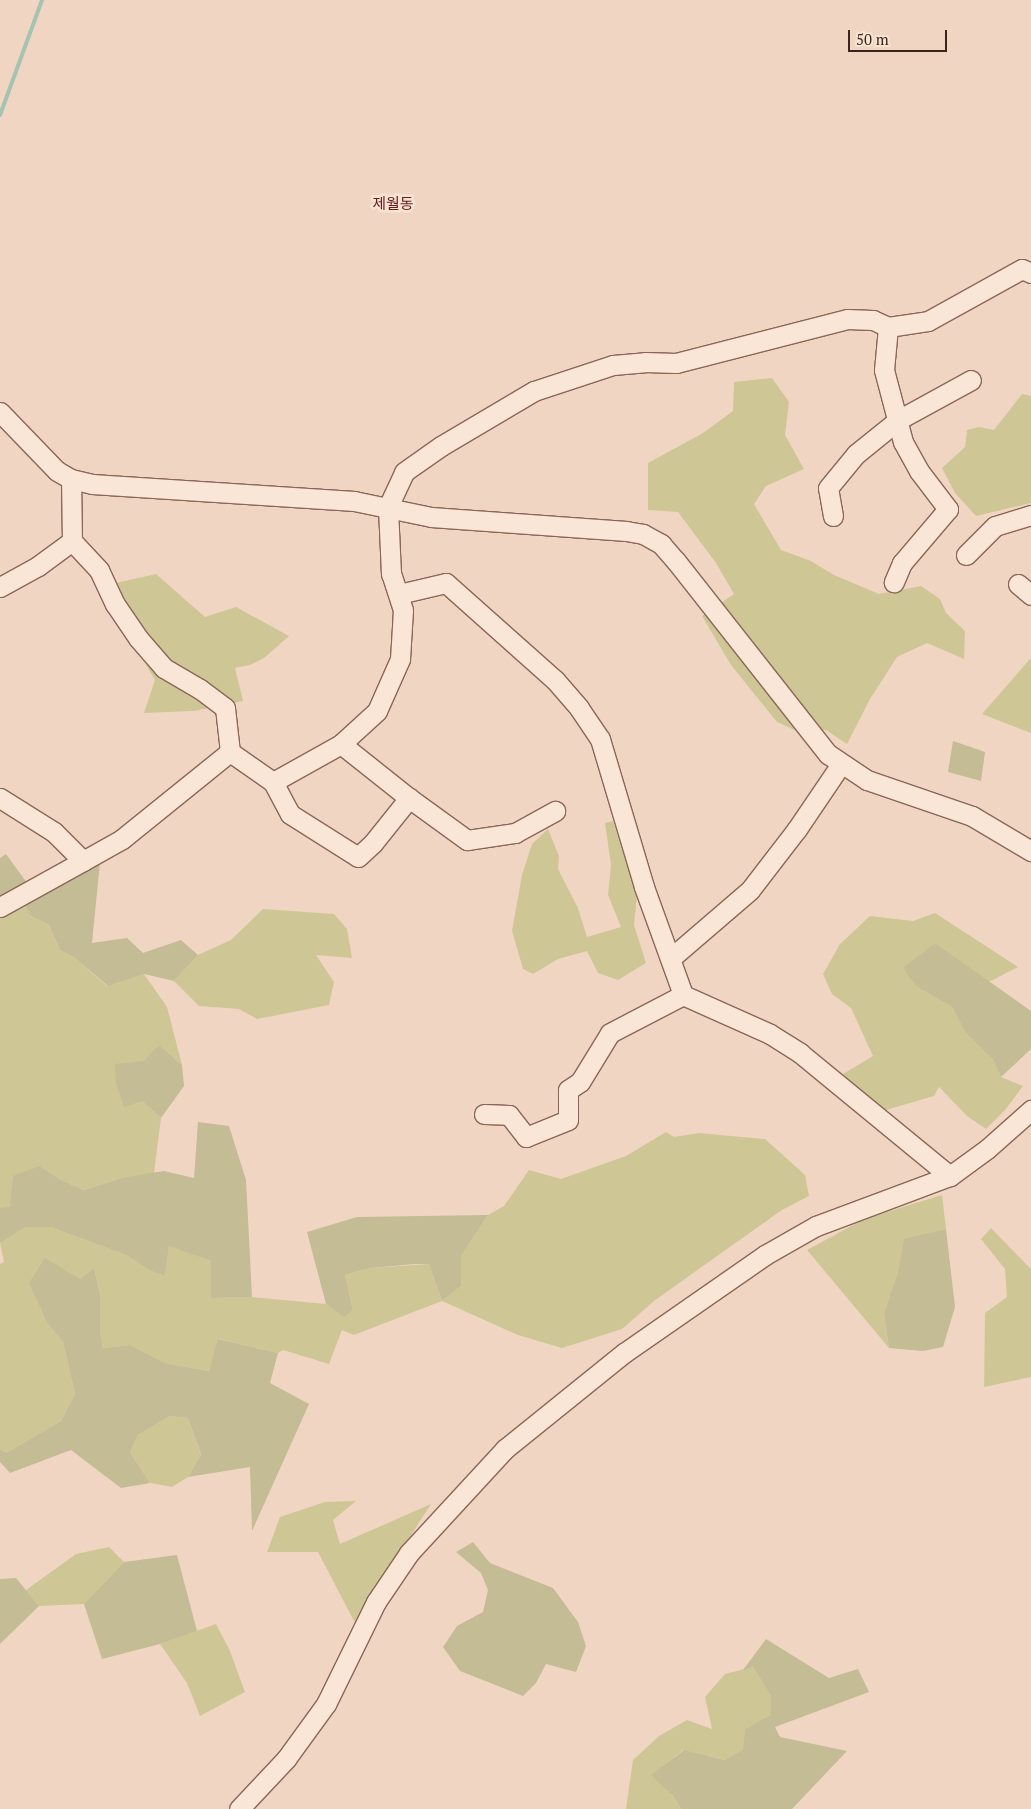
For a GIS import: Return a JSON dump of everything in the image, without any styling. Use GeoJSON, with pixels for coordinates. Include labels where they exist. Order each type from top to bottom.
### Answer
{"type":"FeatureCollection","features":[{"type":"Feature","properties":{"kind":"street"},"geometry":{"type":"LineString","coordinates":[[273,782],[341,744],[377,711],[400,659],[403,610],[399,594],[390,574],[388,507],[404,472],[441,446],[534,390],[613,366],[645,362],[676,363],[847,319],[872,320],[888,328],[928,321],[1022,268],[1031,273]]}},
{"type":"Feature","properties":{"kind":"street"},"geometry":{"type":"LineString","coordinates":[[888,328],[884,370],[903,442],[919,471],[948,508],[902,563],[894,582]]}},
{"type":"Feature","properties":{"kind":"street"},"geometry":{"type":"LineString","coordinates":[[833,516],[828,488],[856,454],[898,420],[971,380]]}},
{"type":"Feature","properties":{"kind":"street"},"geometry":{"type":"LineString","coordinates":[[0,412],[57,471],[71,479],[92,484],[354,501],[430,517],[626,531],[643,534],[661,544],[676,561],[828,754],[867,780],[972,816],[1031,851]]}},
{"type":"Feature","properties":{"kind":"street"},"geometry":{"type":"LineString","coordinates":[[71,479],[72,541],[99,570],[115,604],[138,638],[164,668],[200,689],[225,708],[230,752],[273,782],[290,814],[358,857],[373,843],[409,798]]}},
{"type":"Feature","properties":{"kind":"street"},"geometry":{"type":"LineString","coordinates":[[966,555],[995,526],[1031,515]]}},
{"type":"Feature","properties":{"kind":"street"},"geometry":{"type":"LineString","coordinates":[[0,587],[38,566],[72,541]]}},
{"type":"Feature","properties":{"kind":"street"},"geometry":{"type":"LineString","coordinates":[[399,594],[446,583],[555,680],[579,708],[600,739],[644,887],[683,995],[770,1034],[800,1052],[950,1176]]}},
{"type":"Feature","properties":{"kind":"street"},"geometry":{"type":"LineString","coordinates":[[341,744],[466,840],[515,834],[555,811]]}},
{"type":"Feature","properties":{"kind":"street"},"geometry":{"type":"LineString","coordinates":[[0,907],[122,839],[230,752]]}},
{"type":"Feature","properties":{"kind":"street"},"geometry":{"type":"LineString","coordinates":[[671,958],[750,890],[797,829],[841,764]]}},
{"type":"Feature","properties":{"kind":"street"},"geometry":{"type":"LineString","coordinates":[[0,798],[54,832],[83,861]]}},
{"type":"Feature","properties":{"kind":"street"},"geometry":{"type":"LineString","coordinates":[[484,1114],[509,1115],[526,1137],[568,1120],[568,1090],[580,1082],[610,1032],[683,995]]}},
{"type":"Feature","properties":{"kind":"street"},"geometry":{"type":"LineString","coordinates":[[239,1809],[286,1759],[326,1704],[376,1602],[409,1553],[505,1449],[624,1353],[765,1255],[816,1226],[950,1176],[987,1149],[1031,1110]]}},
{"type":"Feature","properties":{"kind":"shaded area"},"geometry":{"type":"Polygon","coordinates":[[[772,378],[789,402],[785,435],[804,469],[766,486],[754,504],[781,550],[811,561],[834,575],[879,594],[921,586],[940,599],[946,613],[965,631],[964,659],[927,643],[897,657],[870,699],[847,744],[826,730],[801,733],[777,722],[731,665],[702,616],[734,594],[716,563],[678,512],[648,510],[648,463],[703,433],[733,411],[734,382],[772,378]]]}},
{"type":"Feature","properties":{"kind":"shaded area"},"geometry":{"type":"Polygon","coordinates":[[[1022,394],[1031,396],[1031,503],[976,516],[955,493],[942,468],[965,447],[967,430],[979,427],[994,430],[1022,394]]]}},
{"type":"Feature","properties":{"kind":"shaded area"},"geometry":{"type":"Polygon","coordinates":[[[156,574],[205,617],[236,607],[289,636],[264,658],[250,665],[235,668],[243,701],[194,711],[144,713],[155,680],[130,637],[116,583],[156,574]]]}},
{"type":"Feature","properties":{"kind":"shaded area"},"geometry":{"type":"Polygon","coordinates":[[[1031,660],[1031,733],[982,714],[1031,660]]]}},
{"type":"Feature","properties":{"kind":"shaded area"},"geometry":{"type":"Polygon","coordinates":[[[953,741],[985,752],[981,781],[948,772],[953,741]]]}},
{"type":"Feature","properties":{"kind":"shaded area"},"geometry":{"type":"Polygon","coordinates":[[[613,821],[637,896],[634,925],[646,963],[618,980],[598,973],[587,951],[558,959],[533,974],[523,969],[512,931],[522,875],[532,844],[548,829],[559,856],[558,869],[578,908],[587,937],[621,927],[608,895],[611,865],[605,823],[613,821]]]}},
{"type":"Feature","properties":{"kind":"shaded area"},"geometry":{"type":"Polygon","coordinates":[[[6,854],[27,883],[0,897],[0,858],[6,854]]]}},
{"type":"Feature","properties":{"kind":"shaded area"},"geometry":{"type":"Polygon","coordinates":[[[100,862],[92,943],[127,938],[143,953],[181,940],[198,955],[174,981],[144,974],[108,986],[75,958],[60,950],[49,925],[29,915],[23,899],[100,862]]]}},
{"type":"Feature","properties":{"kind":"shaded area"},"geometry":{"type":"Polygon","coordinates":[[[23,899],[29,915],[49,925],[60,950],[75,958],[107,986],[144,974],[167,1007],[182,1065],[159,1045],[142,1101],[161,1118],[154,1173],[125,1177],[84,1190],[61,1180],[40,1166],[10,1208],[0,1208],[0,914],[23,899]]]}},
{"type":"Feature","properties":{"kind":"shaded area"},"geometry":{"type":"Polygon","coordinates":[[[263,909],[334,914],[347,929],[352,958],[316,955],[334,982],[329,1005],[257,1019],[239,1009],[199,1006],[174,981],[198,955],[231,940],[263,909]]]}},
{"type":"Feature","properties":{"kind":"shaded area"},"geometry":{"type":"Polygon","coordinates":[[[935,913],[1018,967],[989,982],[935,943],[917,987],[952,1007],[965,1032],[993,1060],[1001,1077],[1023,1086],[1005,1110],[986,1129],[967,1116],[939,1087],[934,1096],[886,1110],[850,1082],[843,1074],[873,1056],[851,1008],[832,994],[823,974],[840,944],[870,916],[913,921],[935,913]]]}},
{"type":"Feature","properties":{"kind":"shaded area"},"geometry":{"type":"Polygon","coordinates":[[[935,943],[1031,1011],[1031,1049],[1001,1077],[993,1060],[965,1032],[952,1007],[917,987],[903,968],[935,943]]]}},
{"type":"Feature","properties":{"kind":"shaded area"},"geometry":{"type":"Polygon","coordinates":[[[159,1045],[182,1065],[184,1086],[161,1118],[142,1101],[124,1107],[116,1083],[115,1064],[144,1061],[159,1045]]]}},
{"type":"Feature","properties":{"kind":"shaded area"},"geometry":{"type":"Polygon","coordinates":[[[198,1122],[229,1126],[246,1180],[252,1297],[211,1298],[211,1261],[169,1246],[165,1276],[151,1271],[126,1255],[50,1227],[26,1227],[0,1243],[0,1208],[10,1207],[13,1176],[40,1166],[61,1180],[84,1190],[125,1177],[164,1171],[194,1178],[198,1122]]]}},
{"type":"Feature","properties":{"kind":"shaded area"},"geometry":{"type":"Polygon","coordinates":[[[666,1132],[674,1137],[699,1133],[765,1139],[805,1175],[809,1196],[782,1210],[696,1271],[654,1301],[622,1329],[562,1348],[518,1335],[442,1301],[461,1286],[461,1256],[488,1215],[504,1206],[529,1170],[561,1179],[626,1156],[666,1132]]]}},
{"type":"Feature","properties":{"kind":"shaded area"},"geometry":{"type":"Polygon","coordinates":[[[942,1195],[946,1229],[904,1240],[898,1271],[884,1313],[889,1348],[807,1250],[864,1219],[942,1195]]]}},
{"type":"Feature","properties":{"kind":"shaded area"},"geometry":{"type":"Polygon","coordinates":[[[488,1215],[461,1256],[461,1286],[442,1301],[429,1264],[415,1264],[370,1268],[345,1275],[353,1310],[344,1317],[326,1304],[307,1232],[357,1217],[488,1215]]]}},
{"type":"Feature","properties":{"kind":"shaded area"},"geometry":{"type":"Polygon","coordinates":[[[26,1227],[50,1227],[126,1255],[151,1271],[165,1276],[169,1245],[211,1261],[211,1298],[252,1297],[326,1304],[344,1316],[353,1310],[345,1275],[370,1268],[429,1264],[442,1301],[354,1335],[342,1330],[329,1364],[283,1350],[278,1353],[219,1339],[209,1371],[165,1363],[130,1345],[103,1348],[100,1331],[100,1295],[94,1268],[80,1279],[48,1324],[63,1342],[75,1394],[61,1421],[6,1453],[0,1449],[0,1264],[4,1262],[0,1243],[26,1227]]]}},
{"type":"Feature","properties":{"kind":"shaded area"},"geometry":{"type":"Polygon","coordinates":[[[991,1228],[1031,1269],[1031,1377],[984,1387],[985,1313],[1007,1297],[1005,1269],[981,1239],[991,1228]]]}},
{"type":"Feature","properties":{"kind":"shaded area"},"geometry":{"type":"Polygon","coordinates":[[[946,1229],[955,1307],[943,1347],[923,1351],[889,1348],[884,1313],[898,1271],[904,1239],[946,1229]]]}},
{"type":"Feature","properties":{"kind":"shaded area"},"geometry":{"type":"Polygon","coordinates":[[[45,1258],[80,1279],[94,1268],[100,1295],[100,1331],[103,1348],[130,1345],[165,1363],[209,1371],[218,1339],[278,1353],[270,1383],[309,1404],[252,1531],[250,1467],[188,1477],[201,1455],[188,1418],[170,1416],[138,1435],[130,1452],[150,1483],[121,1488],[71,1450],[10,1473],[0,1462],[0,1449],[6,1453],[61,1421],[75,1394],[63,1342],[48,1324],[29,1283],[45,1258]]]}},
{"type":"Feature","properties":{"kind":"shaded area"},"geometry":{"type":"Polygon","coordinates":[[[170,1416],[188,1418],[201,1456],[188,1477],[172,1487],[150,1483],[130,1452],[138,1435],[170,1416]]]}},
{"type":"Feature","properties":{"kind":"shaded area"},"geometry":{"type":"Polygon","coordinates":[[[356,1501],[333,1520],[340,1544],[431,1504],[355,1623],[318,1552],[267,1552],[280,1517],[325,1502],[356,1501]]]}},
{"type":"Feature","properties":{"kind":"shaded area"},"geometry":{"type":"Polygon","coordinates":[[[473,1542],[490,1563],[553,1588],[578,1622],[586,1646],[576,1672],[546,1664],[536,1683],[523,1696],[460,1671],[443,1647],[457,1626],[483,1612],[488,1590],[481,1573],[456,1552],[473,1542]]]}},
{"type":"Feature","properties":{"kind":"shaded area"},"geometry":{"type":"Polygon","coordinates":[[[109,1547],[124,1562],[84,1604],[39,1606],[26,1590],[76,1554],[109,1547]]]}},
{"type":"Feature","properties":{"kind":"shaded area"},"geometry":{"type":"Polygon","coordinates":[[[177,1555],[197,1631],[160,1644],[102,1659],[84,1604],[124,1562],[177,1555]]]}},
{"type":"Feature","properties":{"kind":"shaded area"},"geometry":{"type":"Polygon","coordinates":[[[16,1578],[39,1606],[0,1644],[0,1579],[16,1578]]]}},
{"type":"Feature","properties":{"kind":"shaded area"},"geometry":{"type":"Polygon","coordinates":[[[216,1624],[230,1651],[245,1692],[200,1716],[187,1683],[160,1644],[216,1624]]]}},
{"type":"Feature","properties":{"kind":"shaded area"},"geometry":{"type":"Polygon","coordinates":[[[766,1639],[829,1678],[858,1669],[869,1692],[775,1727],[780,1737],[847,1751],[792,1809],[681,1809],[674,1797],[651,1775],[684,1750],[725,1760],[743,1750],[745,1729],[771,1715],[771,1696],[753,1667],[743,1670],[766,1639]]]}},
{"type":"Feature","properties":{"kind":"shaded area"},"geometry":{"type":"Polygon","coordinates":[[[753,1667],[771,1696],[772,1716],[745,1729],[744,1750],[726,1760],[683,1750],[652,1775],[674,1797],[681,1809],[626,1809],[633,1760],[659,1736],[687,1720],[712,1729],[705,1697],[725,1674],[753,1667]]]}},
{"type":"Feature","properties":{"kind":"waterway"},"geometry":{"type":"LineString","coordinates":[[0,115],[42,0]]}},
{"type":"Feature","properties":{"kind":"district","name":"제월동"},"geometry":{"type":"Point","coordinates":[393,204]}}]}
